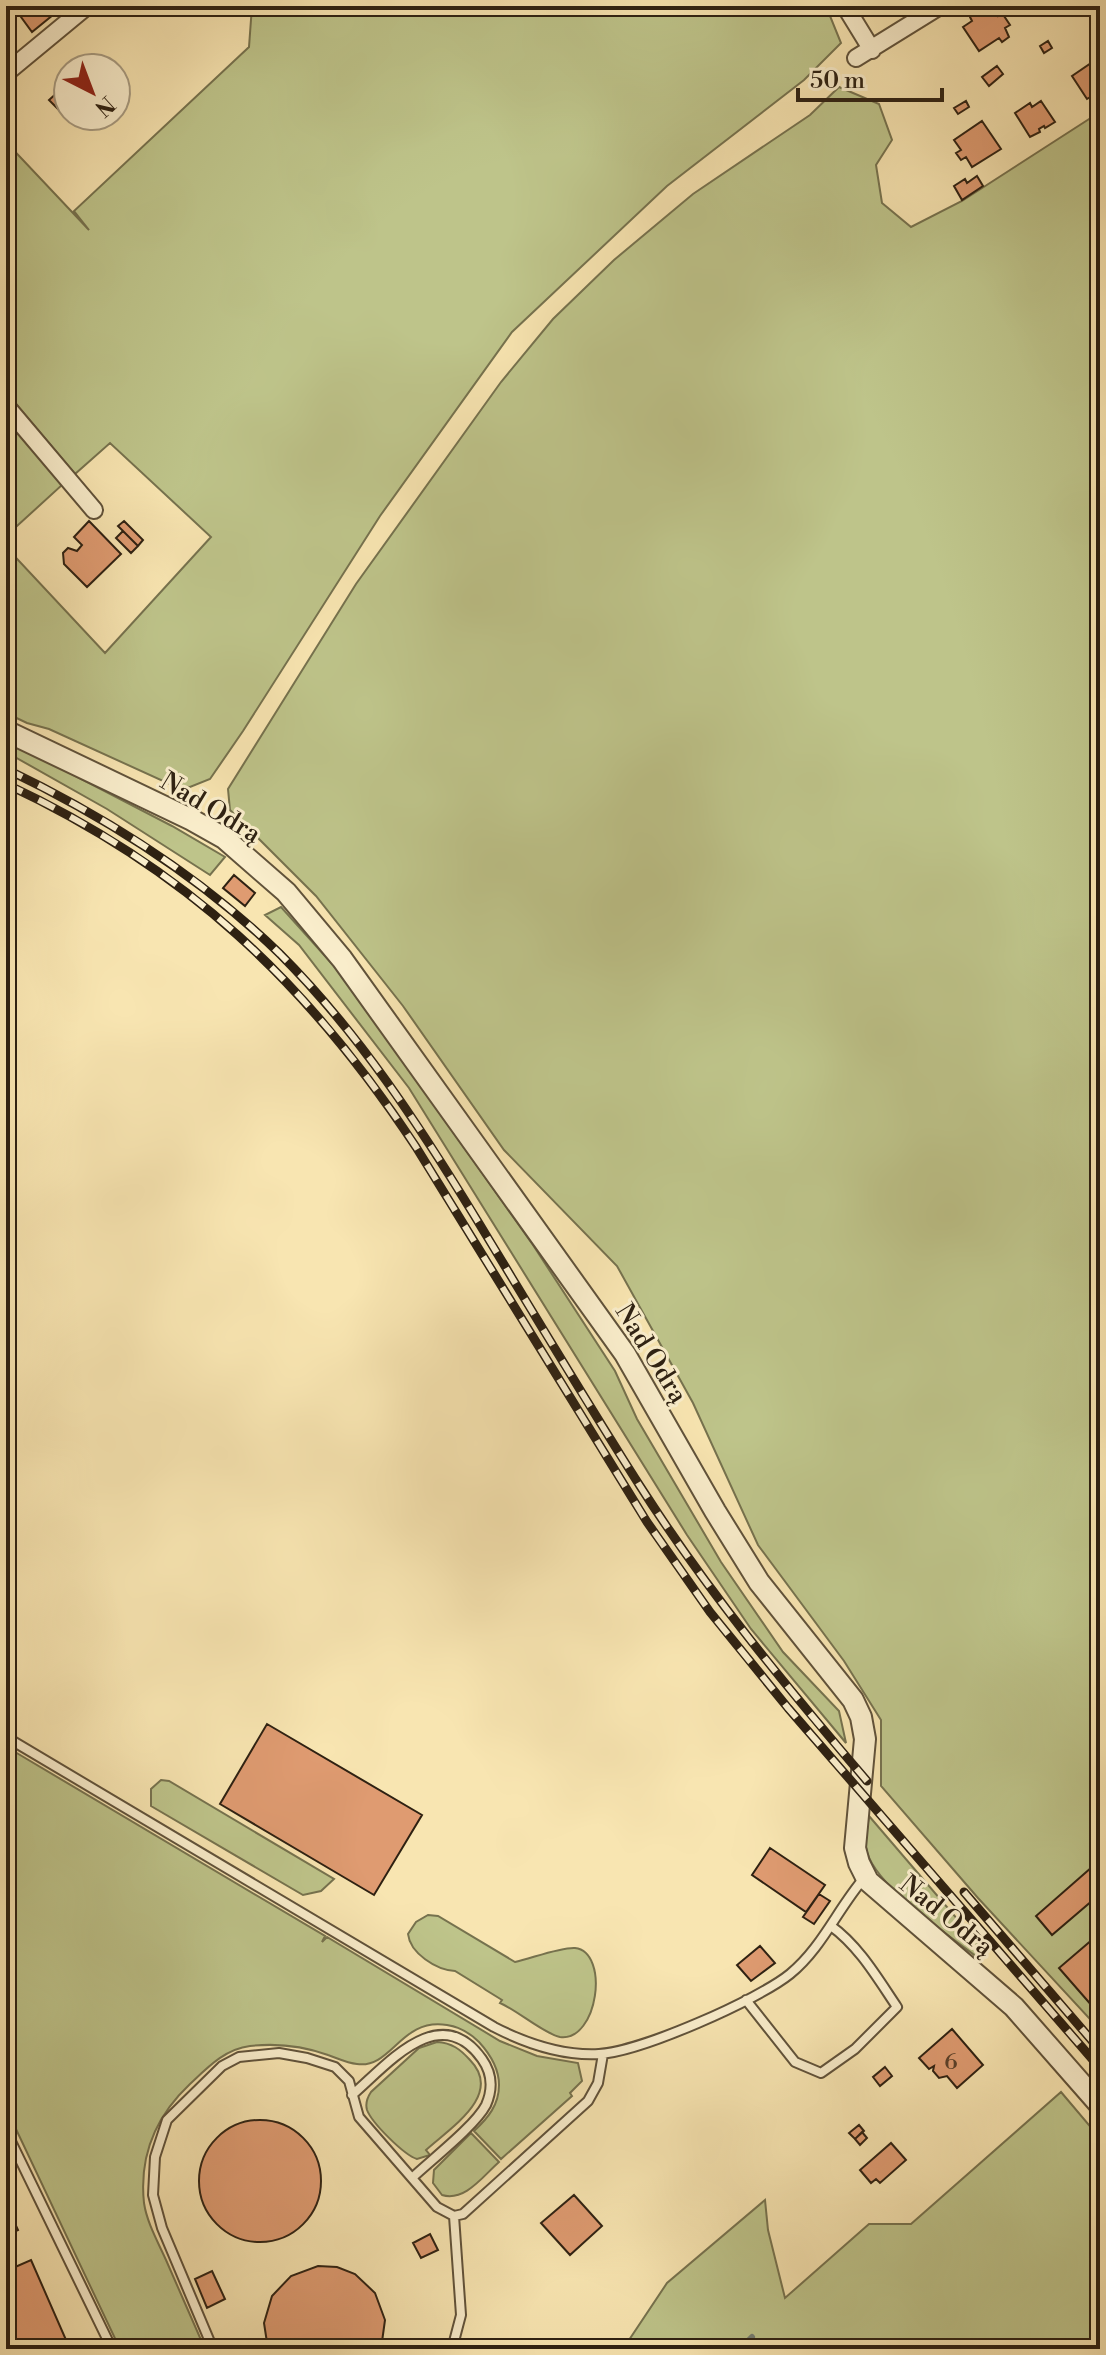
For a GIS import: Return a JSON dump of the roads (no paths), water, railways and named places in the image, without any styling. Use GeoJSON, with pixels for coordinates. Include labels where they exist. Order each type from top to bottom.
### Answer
{"type":"FeatureCollection","features":[{"type":"Feature","properties":{"kind":"street"},"geometry":{"type":"LineString","coordinates":[[6,73],[87,6]]}},
{"type":"Feature","properties":{"kind":"street"},"geometry":{"type":"LineString","coordinates":[[845,6],[872,50]]}},
{"type":"Feature","properties":{"kind":"street"},"geometry":{"type":"LineString","coordinates":[[856,58],[940,6]]}},
{"type":"Feature","properties":{"kind":"street"},"geometry":{"type":"LineString","coordinates":[[6,406],[94,510]]}},
{"type":"Feature","properties":{"kind":"street","name":"Nad Odrą"},"geometry":{"type":"LineString","coordinates":[[6,731],[224,838],[286,892],[342,959],[625,1354],[759,1582],[857,1707],[865,1739],[855,1848],[865,1877],[879,1893],[1014,2007],[1100,2105]]}},
{"type":"Feature","properties":{"kind":"lane"},"geometry":{"type":"LineString","coordinates":[[6,1737],[494,2027],[515,2038],[556,2050],[603,2054],[657,2038],[746,2000],[791,1973],[831,1926],[865,1877]]}},
{"type":"Feature","properties":{"kind":"lane"},"geometry":{"type":"LineString","coordinates":[[746,2000],[795,2062],[821,2073],[855,2049],[897,2007],[871,1968],[841,1933],[831,1926]]}},
{"type":"Feature","properties":{"kind":"lane"},"geometry":{"type":"LineString","coordinates":[[352,2095],[411,2045],[427,2036],[456,2036],[482,2058],[490,2072],[491,2084],[484,2109],[412,2178]]}},
{"type":"Feature","properties":{"kind":"lane"},"geometry":{"type":"LineString","coordinates":[[213,2349],[162,2228],[153,2195],[155,2157],[167,2120],[222,2066],[239,2057],[279,2053],[335,2067],[349,2081],[359,2117],[437,2207],[454,2216],[463,2214],[588,2101],[598,2083],[603,2054]]}},
{"type":"Feature","properties":{"kind":"lane"},"geometry":{"type":"LineString","coordinates":[[6,2131],[112,2349]]}},
{"type":"Feature","properties":{"kind":"lane"},"geometry":{"type":"LineString","coordinates":[[452,2349],[461,2315],[454,2216]]}},
{"type":"Feature","properties":{"kind":"waterway"},"geometry":{"type":"LineString","coordinates":[[740,2349],[752,2337]]}},
{"type":"Feature","properties":{"kind":"railway"},"geometry":{"type":"LineString","coordinates":[[6,769],[116,828],[185,874],[249,926],[309,984],[362,1048],[433,1149],[598,1420],[692,1563],[748,1637],[867,1781]]}},
{"type":"Feature","properties":{"kind":"railway"},"geometry":{"type":"LineString","coordinates":[[6,784],[71,817],[131,853],[186,892],[238,935],[331,1032],[416,1147],[647,1522],[710,1612],[788,1708],[1100,2068]]}},
{"type":"Feature","properties":{"kind":"railway"},"geometry":{"type":"LineString","coordinates":[[964,1892],[1100,2050]]}}]}
